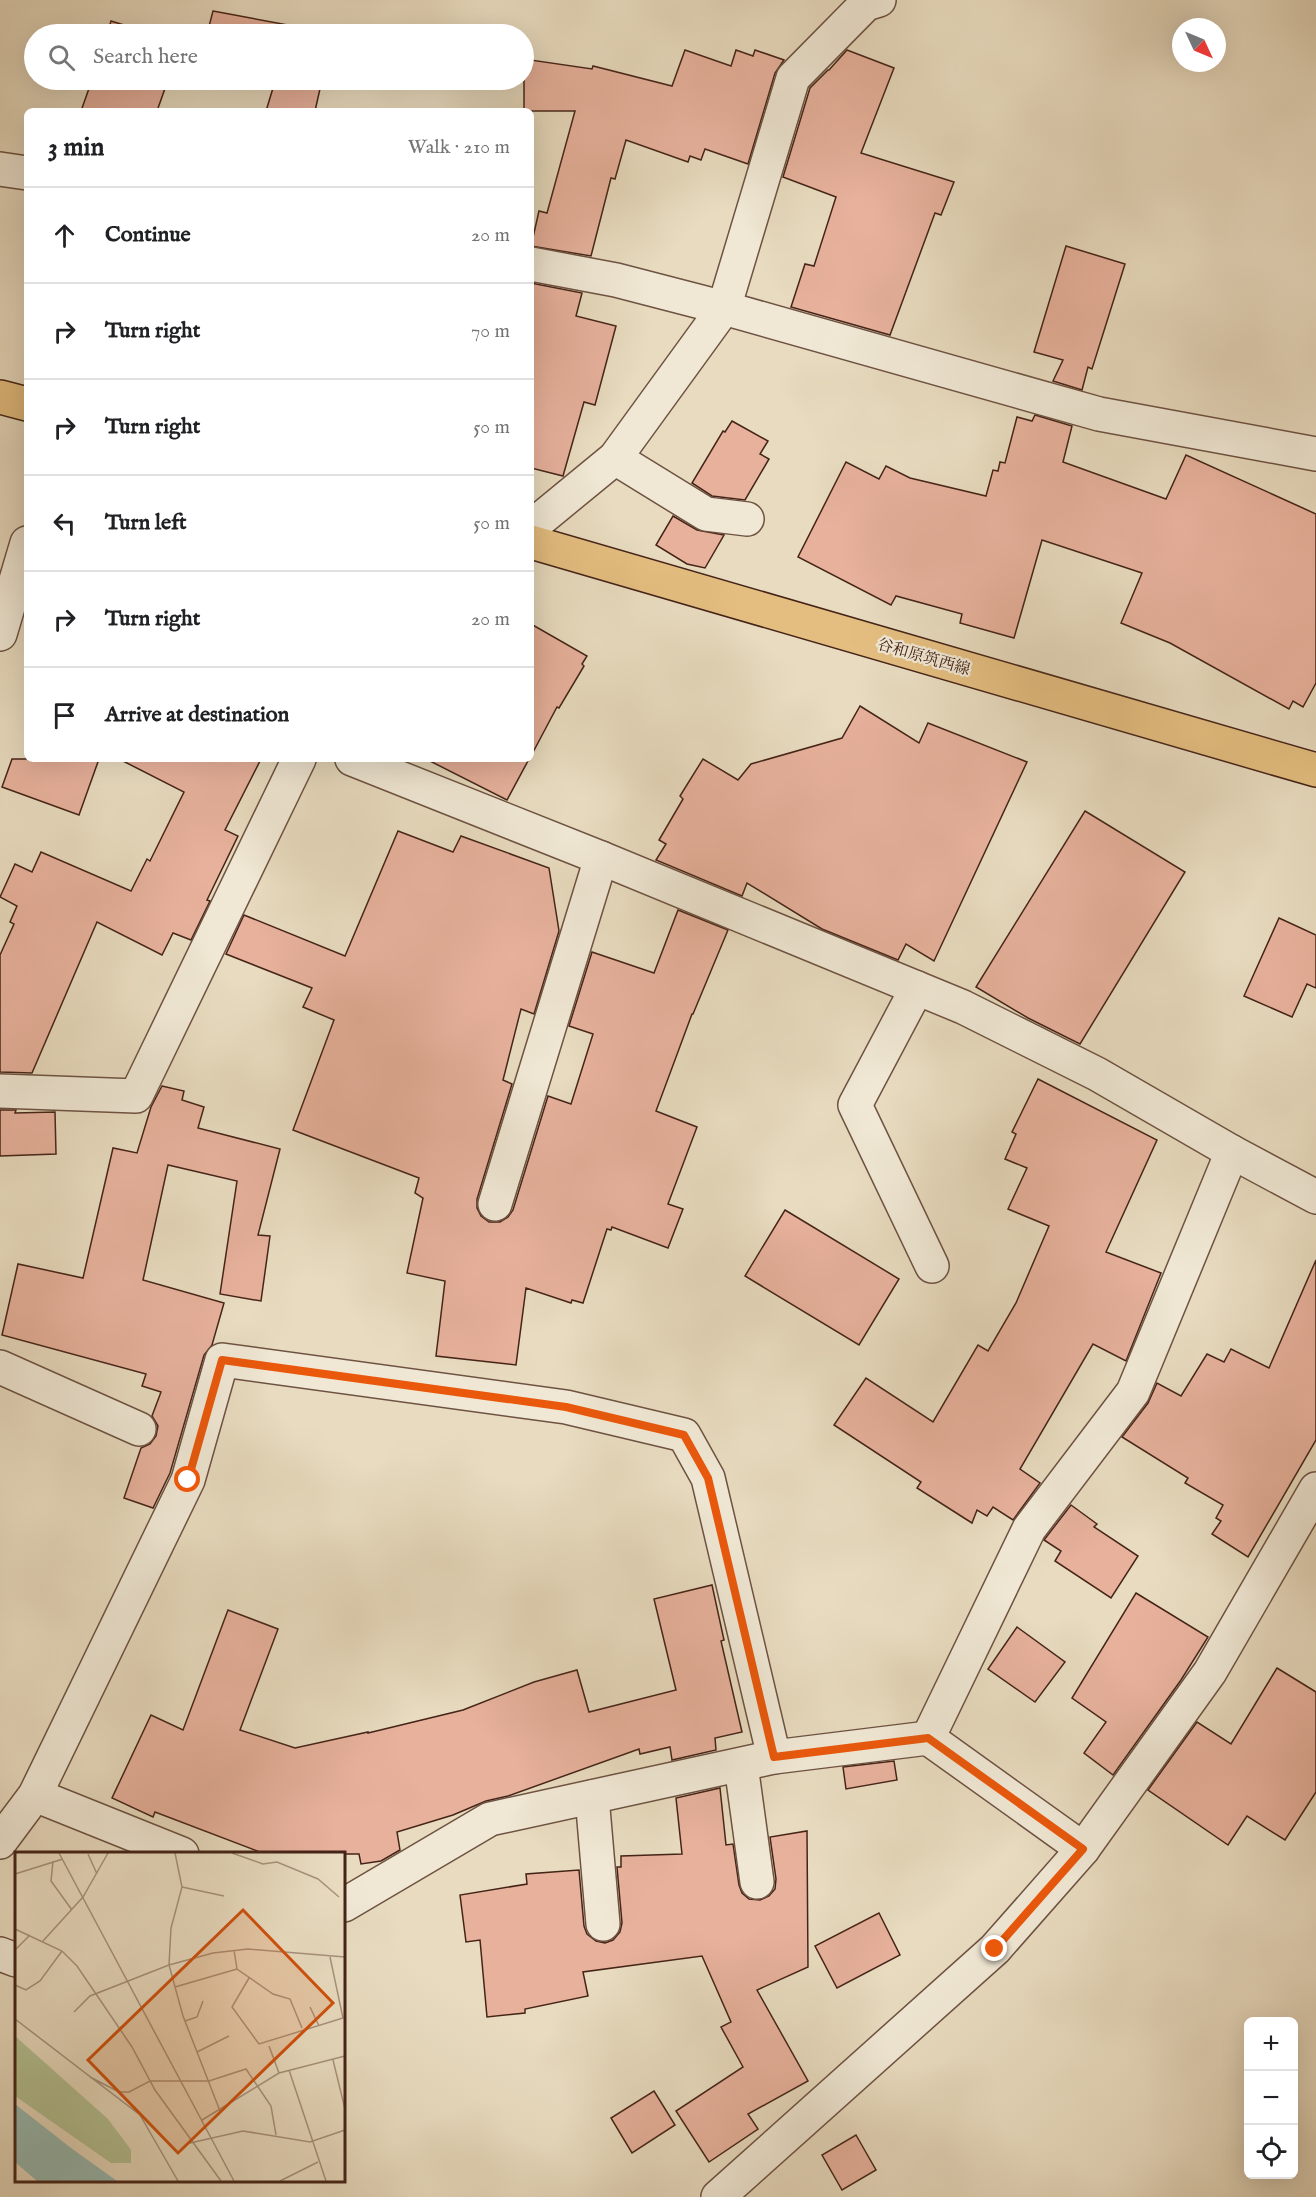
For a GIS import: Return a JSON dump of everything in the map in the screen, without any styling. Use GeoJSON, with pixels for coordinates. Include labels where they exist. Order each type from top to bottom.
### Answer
{"type":"FeatureCollection","features":[{"type":"Feature","properties":{"kind":"main road"},"geometry":{"type":"LineString","coordinates":[[0,396],[24,403]]}},
{"type":"Feature","properties":{"kind":"main road","name":"谷和原筑西線"},"geometry":{"type":"LineString","coordinates":[[534,543],[1316,770]]}},
{"type":"Feature","properties":{"kind":"street"},"geometry":{"type":"LineString","coordinates":[[534,525],[615,458],[724,308],[793,78],[866,4],[879,0]]}},
{"type":"Feature","properties":{"kind":"street"},"geometry":{"type":"LineString","coordinates":[[0,169],[24,173]]}},
{"type":"Feature","properties":{"kind":"street"},"geometry":{"type":"LineString","coordinates":[[534,265],[616,280],[724,308],[1099,414],[1316,454]]}},
{"type":"Feature","properties":{"kind":"street"},"geometry":{"type":"LineString","coordinates":[[615,458],[705,514],[747,519]]}},
{"type":"Feature","properties":{"kind":"street"},"geometry":{"type":"LineString","coordinates":[[0,634],[18,607],[24,564]]}},
{"type":"Feature","properties":{"kind":"street"},"geometry":{"type":"LineString","coordinates":[[0,1091],[136,1096],[298,762]]}},
{"type":"Feature","properties":{"kind":"street"},"geometry":{"type":"LineString","coordinates":[[360,762],[601,858],[963,1007],[1097,1074],[1232,1152],[1316,1197]]}},
{"type":"Feature","properties":{"kind":"street"},"geometry":{"type":"LineString","coordinates":[[495,1204],[601,858]]}},
{"type":"Feature","properties":{"kind":"street"},"geometry":{"type":"LineString","coordinates":[[916,988],[855,1105],[932,1266]]}},
{"type":"Feature","properties":{"kind":"street"},"geometry":{"type":"LineString","coordinates":[[928,1738],[1029,1529],[1133,1392],[1232,1152]]}},
{"type":"Feature","properties":{"kind":"street"},"geometry":{"type":"LineString","coordinates":[[0,1842],[35,1795],[188,1480],[222,1360],[566,1407],[684,1435],[708,1478],[774,1757]]}},
{"type":"Feature","properties":{"kind":"street"},"geometry":{"type":"LineString","coordinates":[[0,1367],[139,1430]]}},
{"type":"Feature","properties":{"kind":"street"},"geometry":{"type":"LineString","coordinates":[[718,2197],[995,1949],[1083,1849],[1210,1672],[1316,1489]]}},
{"type":"Feature","properties":{"kind":"street"},"geometry":{"type":"LineString","coordinates":[[345,1904],[490,1819],[774,1757],[928,1738],[1083,1849]]}},
{"type":"Feature","properties":{"kind":"street"},"geometry":{"type":"LineString","coordinates":[[741,1765],[757,1882]]}},
{"type":"Feature","properties":{"kind":"street"},"geometry":{"type":"LineString","coordinates":[[35,1795],[177,1852]]}},
{"type":"Feature","properties":{"kind":"street"},"geometry":{"type":"LineString","coordinates":[[592,1797],[603,1924]]}},
{"type":"Feature","properties":{"kind":"street"},"geometry":{"type":"LineString","coordinates":[[0,1954],[15,1960]]}},
{"type":"Feature","properties":{"kind":"building"},"geometry":{"type":"Polygon","coordinates":[[[213,11],[283,24],[210,24],[213,11]]]}},
{"type":"Feature","properties":{"kind":"building"},"geometry":{"type":"Polygon","coordinates":[[[685,50],[731,66],[736,50],[753,56],[755,50],[784,60],[775,73],[748,164],[705,149],[701,160],[690,156],[688,162],[626,140],[615,179],[611,178],[591,256],[534,246],[534,233],[539,211],[547,213],[575,111],[534,111],[534,108],[524,108],[524,90],[534,90],[534,60],[592,69],[593,66],[672,86],[685,50]]]}},
{"type":"Feature","properties":{"kind":"building"},"geometry":{"type":"Polygon","coordinates":[[[847,50],[894,68],[861,153],[954,182],[941,215],[935,213],[890,335],[791,307],[805,264],[814,266],[836,197],[783,177],[810,88],[847,50]]]}},
{"type":"Feature","properties":{"kind":"building"},"geometry":{"type":"Polygon","coordinates":[[[88,90],[164,90],[158,108],[82,108],[88,90]]]}},
{"type":"Feature","properties":{"kind":"building"},"geometry":{"type":"Polygon","coordinates":[[[272,90],[320,90],[316,108],[267,108],[272,90]]]}},
{"type":"Feature","properties":{"kind":"building"},"geometry":{"type":"Polygon","coordinates":[[[1066,246],[1125,264],[1092,369],[1088,367],[1082,390],[1053,381],[1063,360],[1034,352],[1066,246]]]}},
{"type":"Feature","properties":{"kind":"building"},"geometry":{"type":"Polygon","coordinates":[[[534,284],[582,293],[576,316],[616,326],[595,405],[584,402],[563,476],[534,469],[534,284]]]}},
{"type":"Feature","properties":{"kind":"building"},"geometry":{"type":"Polygon","coordinates":[[[1035,415],[1072,426],[1063,462],[1166,499],[1186,455],[1316,514],[1316,683],[1303,707],[1293,701],[1289,709],[1170,643],[1121,623],[1142,573],[1042,540],[1014,638],[960,623],[962,614],[896,596],[891,605],[798,557],[846,462],[879,479],[886,466],[910,478],[986,496],[993,470],[998,471],[1000,462],[1005,463],[1017,417],[1032,421],[1035,415]]]}},
{"type":"Feature","properties":{"kind":"building"},"geometry":{"type":"Polygon","coordinates":[[[732,421],[768,441],[760,454],[769,459],[745,500],[712,496],[692,483],[723,431],[725,432],[732,421]]]}},
{"type":"Feature","properties":{"kind":"building"},"geometry":{"type":"Polygon","coordinates":[[[673,516],[697,530],[724,535],[705,568],[687,564],[656,545],[673,516]]]}},
{"type":"Feature","properties":{"kind":"building"},"geometry":{"type":"Polygon","coordinates":[[[534,626],[587,656],[582,664],[584,666],[559,708],[557,707],[534,750],[534,626]]]}},
{"type":"Feature","properties":{"kind":"building"},"geometry":{"type":"Polygon","coordinates":[[[860,706],[919,743],[928,723],[1027,762],[934,961],[906,944],[898,960],[822,929],[747,883],[742,896],[656,860],[666,844],[659,840],[683,799],[680,796],[703,759],[738,780],[751,764],[842,738],[860,706]]]}},
{"type":"Feature","properties":{"kind":"building"},"geometry":{"type":"Polygon","coordinates":[[[12,759],[24,759],[24,762],[98,762],[79,815],[2,787],[12,759]]]}},
{"type":"Feature","properties":{"kind":"building"},"geometry":{"type":"Polygon","coordinates":[[[125,762],[259,762],[225,830],[238,836],[207,900],[210,901],[191,940],[173,933],[162,955],[97,922],[32,1073],[0,1072],[0,955],[14,924],[10,922],[17,906],[0,897],[15,864],[32,872],[41,852],[131,891],[147,859],[150,861],[184,792],[125,762]]]}},
{"type":"Feature","properties":{"kind":"building"},"geometry":{"type":"Polygon","coordinates":[[[432,762],[527,762],[507,800],[432,762]]]}},
{"type":"Feature","properties":{"kind":"building"},"geometry":{"type":"Polygon","coordinates":[[[1085,811],[1185,872],[1080,1044],[1028,1018],[976,987],[1085,811]]]}},
{"type":"Feature","properties":{"kind":"building"},"geometry":{"type":"Polygon","coordinates":[[[398,831],[453,852],[461,836],[549,868],[559,931],[534,1014],[521,1009],[503,1080],[512,1084],[477,1199],[477,1208],[481,1216],[489,1222],[500,1222],[513,1210],[548,1096],[571,1104],[593,1034],[569,1026],[592,952],[654,973],[678,910],[728,930],[692,1014],[656,1111],[697,1127],[668,1204],[683,1209],[668,1248],[612,1227],[611,1230],[607,1229],[583,1303],[572,1300],[571,1303],[526,1288],[516,1365],[436,1356],[445,1281],[407,1273],[423,1198],[415,1193],[419,1178],[293,1130],[334,1020],[303,1007],[312,988],[226,954],[244,915],[345,956],[398,831]]]}},
{"type":"Feature","properties":{"kind":"building"},"geometry":{"type":"Polygon","coordinates":[[[1279,918],[1316,935],[1316,988],[1307,984],[1292,1017],[1244,996],[1279,918]]]}},
{"type":"Feature","properties":{"kind":"building"},"geometry":{"type":"Polygon","coordinates":[[[1038,1079],[1157,1140],[1106,1252],[1161,1273],[1126,1361],[1093,1344],[1020,1469],[1040,1483],[1013,1520],[993,1507],[987,1516],[977,1510],[972,1523],[917,1488],[921,1482],[834,1425],[866,1378],[933,1422],[978,1345],[988,1351],[1016,1303],[1049,1226],[1008,1209],[1027,1168],[1005,1159],[1016,1134],[1012,1132],[1038,1079]]]}},
{"type":"Feature","properties":{"kind":"building"},"geometry":{"type":"Polygon","coordinates":[[[162,1086],[184,1091],[182,1100],[204,1107],[198,1128],[280,1149],[258,1235],[270,1236],[261,1301],[220,1294],[237,1181],[168,1165],[143,1280],[224,1303],[212,1345],[204,1355],[170,1473],[153,1508],[124,1498],[141,1448],[150,1444],[156,1436],[158,1426],[152,1416],[161,1392],[142,1386],[146,1374],[2,1335],[18,1264],[83,1278],[113,1148],[137,1153],[151,1107],[162,1086]]]}},
{"type":"Feature","properties":{"kind":"building"},"geometry":{"type":"Polygon","coordinates":[[[0,1110],[16,1110],[15,1113],[55,1112],[56,1154],[0,1156],[0,1110]]]}},
{"type":"Feature","properties":{"kind":"building"},"geometry":{"type":"Polygon","coordinates":[[[785,1210],[899,1279],[859,1345],[745,1276],[785,1210]]]}},
{"type":"Feature","properties":{"kind":"building"},"geometry":{"type":"Polygon","coordinates":[[[1316,1260],[1316,1440],[1248,1557],[1212,1534],[1221,1521],[1216,1518],[1223,1505],[1185,1483],[1188,1478],[1122,1437],[1148,1403],[1157,1383],[1181,1396],[1207,1354],[1224,1362],[1231,1349],[1269,1368],[1316,1260]]]}},
{"type":"Feature","properties":{"kind":"building"},"geometry":{"type":"Polygon","coordinates":[[[1071,1505],[1097,1524],[1094,1527],[1138,1556],[1111,1598],[1055,1561],[1061,1551],[1044,1540],[1071,1505]]]}},
{"type":"Feature","properties":{"kind":"building"},"geometry":{"type":"Polygon","coordinates":[[[712,1585],[724,1640],[721,1641],[742,1732],[715,1738],[716,1750],[672,1760],[670,1747],[640,1754],[639,1749],[508,1796],[486,1801],[453,1815],[397,1832],[400,1850],[381,1861],[361,1864],[359,1854],[345,1854],[345,1852],[260,1852],[155,1812],[153,1817],[112,1798],[151,1715],[183,1730],[228,1610],[278,1629],[240,1730],[295,1748],[463,1710],[534,1682],[577,1670],[589,1712],[676,1690],[654,1599],[712,1585]]]}},
{"type":"Feature","properties":{"kind":"building"},"geometry":{"type":"Polygon","coordinates":[[[1136,1593],[1208,1637],[1181,1680],[1113,1775],[1084,1753],[1106,1722],[1072,1698],[1136,1593]]]}},
{"type":"Feature","properties":{"kind":"building"},"geometry":{"type":"Polygon","coordinates":[[[1017,1627],[1065,1662],[1035,1702],[988,1669],[1017,1627]]]}},
{"type":"Feature","properties":{"kind":"building"},"geometry":{"type":"Polygon","coordinates":[[[1277,1668],[1316,1692],[1316,1792],[1285,1840],[1247,1816],[1228,1845],[1148,1790],[1197,1722],[1231,1744],[1277,1668]]]}},
{"type":"Feature","properties":{"kind":"building"},"geometry":{"type":"Polygon","coordinates":[[[894,1761],[897,1780],[846,1789],[843,1767],[894,1761]]]}},
{"type":"Feature","properties":{"kind":"building"},"geometry":{"type":"Polygon","coordinates":[[[720,1788],[726,1845],[733,1844],[739,1885],[742,1893],[749,1899],[760,1900],[769,1896],[775,1889],[776,1879],[770,1837],[807,1831],[808,1967],[757,1990],[808,2081],[748,2114],[758,2129],[709,2162],[676,2111],[743,2067],[721,2027],[731,2022],[702,1956],[583,1972],[588,1996],[525,2009],[525,2013],[487,2017],[480,1940],[466,1942],[460,1895],[527,1884],[526,1874],[579,1870],[584,1926],[587,1934],[596,1941],[605,1943],[613,1940],[620,1932],[622,1923],[617,1867],[621,1867],[621,1856],[682,1854],[676,1798],[720,1788]]]}},
{"type":"Feature","properties":{"kind":"building"},"geometry":{"type":"Polygon","coordinates":[[[879,1913],[900,1955],[837,1988],[815,1946],[879,1913]]]}},
{"type":"Feature","properties":{"kind":"building"},"geometry":{"type":"Polygon","coordinates":[[[654,2091],[675,2125],[632,2153],[611,2118],[654,2091]]]}},
{"type":"Feature","properties":{"kind":"building"},"geometry":{"type":"Polygon","coordinates":[[[856,2135],[876,2170],[842,2190],[822,2155],[856,2135]]]}},
{"type":"Feature","properties":{"kind":"route"},"geometry":{"type":"LineString","coordinates":[[188,1480],[222,1360],[566,1407],[684,1435],[708,1478],[774,1757],[928,1738],[1083,1849],[995,1949]]}}]}
